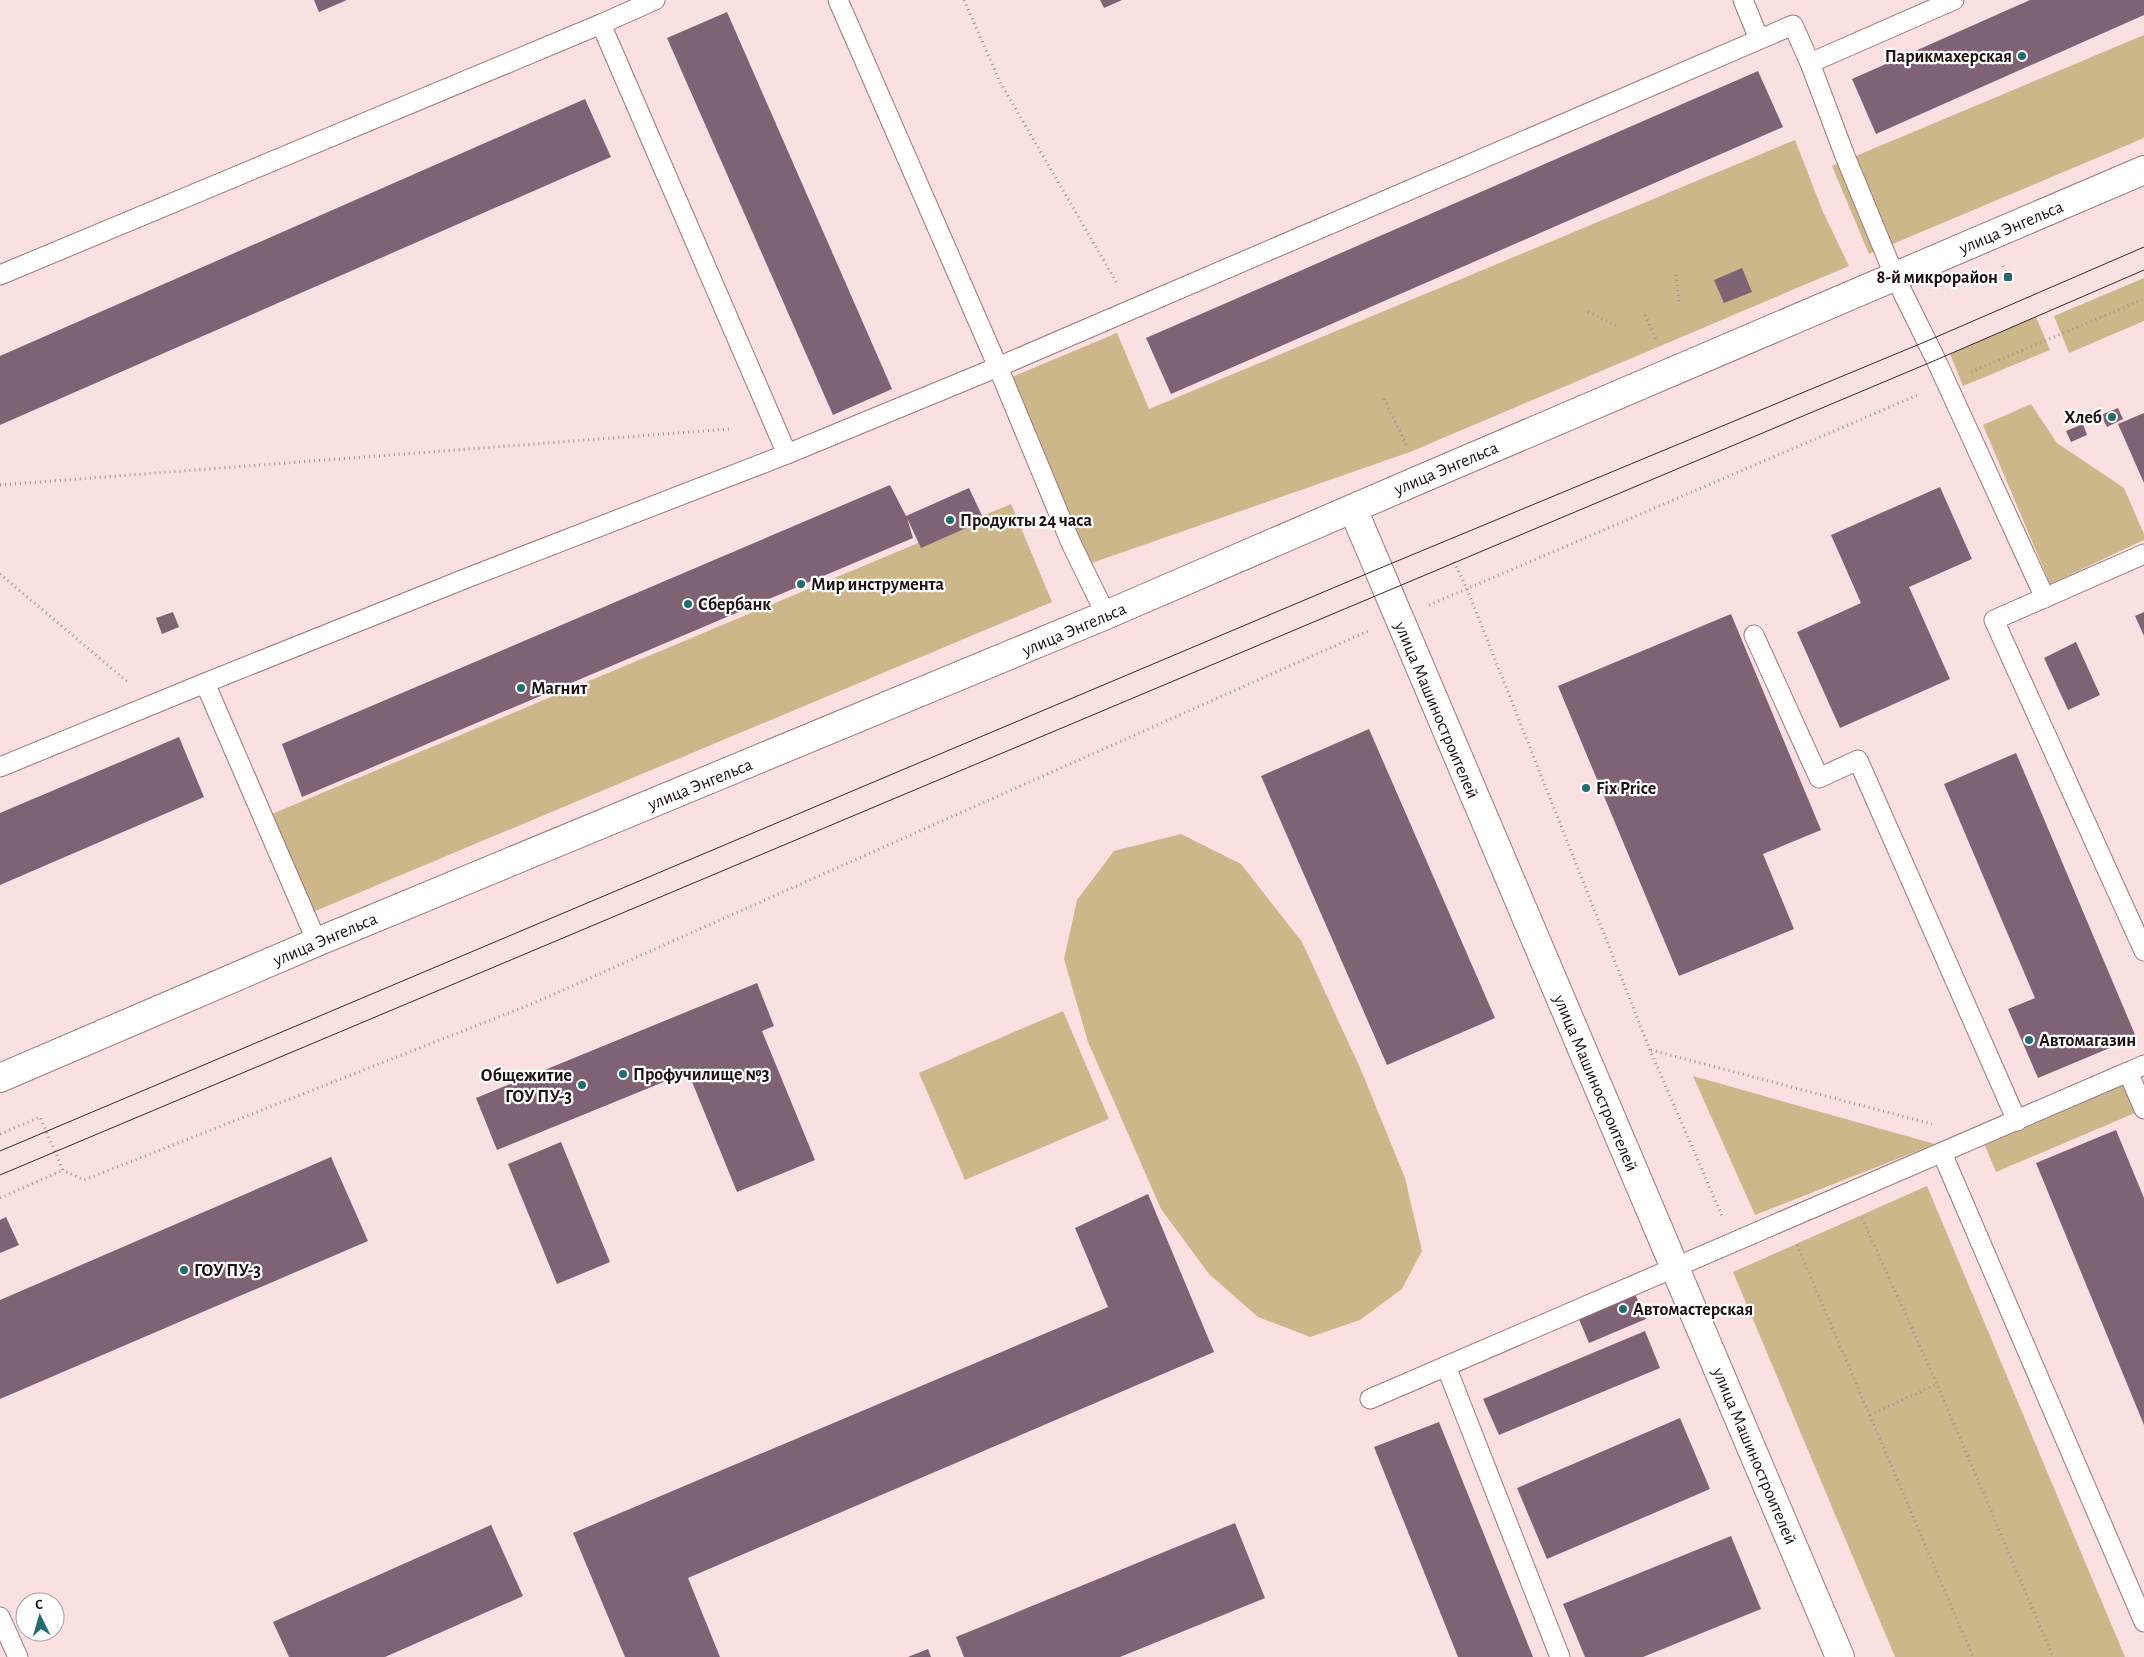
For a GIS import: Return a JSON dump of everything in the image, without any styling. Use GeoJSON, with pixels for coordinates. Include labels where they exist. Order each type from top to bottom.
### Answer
{"type":"FeatureCollection","features":[{"type":"Feature","properties":{"kind":"main road","name":"улица Энгельса"},"geometry":{"type":"LineString","coordinates":[[0,1078],[317,942],[1106,615],[2144,170]]}},
{"type":"Feature","properties":{"kind":"main road","name":"улица Машиностроителей"},"geometry":{"type":"LineString","coordinates":[[1353,509],[1840,1657]]}},
{"type":"Feature","properties":{"kind":"lane"},"geometry":{"type":"LineString","coordinates":[[0,275],[655,0]]}},
{"type":"Feature","properties":{"kind":"lane"},"geometry":{"type":"LineString","coordinates":[[838,0],[998,368],[1071,543],[1106,615]]}},
{"type":"Feature","properties":{"kind":"lane"},"geometry":{"type":"LineString","coordinates":[[1743,0],[1759,39]]}},
{"type":"Feature","properties":{"kind":"lane"},"geometry":{"type":"LineString","coordinates":[[1810,62],[1954,0]]}},
{"type":"Feature","properties":{"kind":"lane"},"geometry":{"type":"LineString","coordinates":[[601,24],[787,454]]}},
{"type":"Feature","properties":{"kind":"lane"},"geometry":{"type":"LineString","coordinates":[[0,767],[205,682],[466,578],[787,454],[998,368],[1793,25],[1810,62],[1845,156],[1895,277],[2045,598]]}},
{"type":"Feature","properties":{"kind":"lane"},"geometry":{"type":"LineString","coordinates":[[2144,554],[1994,620],[2144,950]]}},
{"type":"Feature","properties":{"kind":"lane"},"geometry":{"type":"LineString","coordinates":[[1754,635],[1819,778],[1858,760],[2017,1121]]}},
{"type":"Feature","properties":{"kind":"lane"},"geometry":{"type":"LineString","coordinates":[[205,682],[317,942]]}},
{"type":"Feature","properties":{"kind":"lane"},"geometry":{"type":"LineString","coordinates":[[1370,1398],[2017,1121],[2136,1068],[2144,1110]]}},
{"type":"Feature","properties":{"kind":"lane"},"geometry":{"type":"LineString","coordinates":[[1942,1153],[2144,1622]]}},
{"type":"Feature","properties":{"kind":"lane"},"geometry":{"type":"LineString","coordinates":[[1446,1366],[1560,1657]]}},
{"type":"Feature","properties":{"kind":"lane"},"geometry":{"type":"LineString","coordinates":[[0,1617],[18,1657]]}},
{"type":"Feature","properties":{"kind":"path"},"geometry":{"type":"LineString","coordinates":[[964,0],[1000,82],[1132,310]]}},
{"type":"Feature","properties":{"kind":"path"},"geometry":{"type":"LineString","coordinates":[[1676,275],[1680,301]]}},
{"type":"Feature","properties":{"kind":"path"},"geometry":{"type":"LineString","coordinates":[[1398,617],[2144,299]]}},
{"type":"Feature","properties":{"kind":"path"},"geometry":{"type":"LineString","coordinates":[[1588,312],[1617,326]]}},
{"type":"Feature","properties":{"kind":"path"},"geometry":{"type":"LineString","coordinates":[[1384,399],[1410,452]]}},
{"type":"Feature","properties":{"kind":"path"},"geometry":{"type":"LineString","coordinates":[[0,485],[729,429]]}},
{"type":"Feature","properties":{"kind":"path"},"geometry":{"type":"LineString","coordinates":[[1454,562],[1467,589],[1650,1050],[1733,1242]]}},
{"type":"Feature","properties":{"kind":"path"},"geometry":{"type":"LineString","coordinates":[[0,574],[133,686]]}},
{"type":"Feature","properties":{"kind":"path"},"geometry":{"type":"LineString","coordinates":[[0,1134],[40,1117],[63,1170],[84,1180],[534,1002],[1338,645]]}},
{"type":"Feature","properties":{"kind":"path"},"geometry":{"type":"LineString","coordinates":[[1650,1050],[1981,1136]]}},
{"type":"Feature","properties":{"kind":"path"},"geometry":{"type":"LineString","coordinates":[[0,1198],[63,1170]]}},
{"type":"Feature","properties":{"kind":"path"},"geometry":{"type":"LineString","coordinates":[[1850,1192],[1937,1384],[2053,1657]]}},
{"type":"Feature","properties":{"kind":"path"},"geometry":{"type":"LineString","coordinates":[[1786,1220],[1973,1657]]}},
{"type":"Feature","properties":{"kind":"path"},"geometry":{"type":"LineString","coordinates":[[1870,1415],[1937,1384]]}},
{"type":"Feature","properties":{"kind":"shaded area"},"geometry":{"type":"Polygon","coordinates":[[[2144,35],[2144,138],[1869,254],[1832,166],[2144,35]]]}},
{"type":"Feature","properties":{"kind":"shaded area"},"geometry":{"type":"Polygon","coordinates":[[[1795,140],[1823,212],[1849,266],[1410,452],[1086,565],[1012,377],[1117,333],[1149,409],[1795,140]]]}},
{"type":"Feature","properties":{"kind":"shaded area"},"geometry":{"type":"Polygon","coordinates":[[[2144,278],[2144,321],[2069,353],[2054,316],[2144,278]]]}},
{"type":"Feature","properties":{"kind":"shaded area"},"geometry":{"type":"Polygon","coordinates":[[[2036,317],[2050,350],[1963,386],[1950,354],[2036,317]]]}},
{"type":"Feature","properties":{"kind":"shaded area"},"geometry":{"type":"Polygon","coordinates":[[[2031,404],[2057,443],[2124,488],[2144,534],[2144,540],[2050,584],[1983,425],[2031,404]]]}},
{"type":"Feature","properties":{"kind":"shaded area"},"geometry":{"type":"Polygon","coordinates":[[[1011,504],[1052,602],[313,912],[272,814],[1011,504]]]}},
{"type":"Feature","properties":{"kind":"shaded area"},"geometry":{"type":"Polygon","coordinates":[[[1181,834],[1241,864],[1302,942],[1361,1070],[1405,1178],[1422,1251],[1402,1289],[1360,1320],[1310,1337],[1258,1317],[1209,1274],[1161,1209],[1088,1042],[1064,959],[1077,900],[1114,851],[1181,834]]]}},
{"type":"Feature","properties":{"kind":"shaded area"},"geometry":{"type":"Polygon","coordinates":[[[1063,1011],[1109,1119],[965,1180],[919,1073],[1063,1011]]]}},
{"type":"Feature","properties":{"kind":"shaded area"},"geometry":{"type":"Polygon","coordinates":[[[1693,1076],[1935,1144],[1755,1215],[1693,1076]]]}},
{"type":"Feature","properties":{"kind":"shaded area"},"geometry":{"type":"Polygon","coordinates":[[[2121,1082],[2135,1113],[1996,1172],[1983,1141],[2121,1082]]]}},
{"type":"Feature","properties":{"kind":"shaded area"},"geometry":{"type":"Polygon","coordinates":[[[1927,1186],[2125,1657],[1895,1657],[1733,1272],[1927,1186]]]}},
{"type":"Feature","properties":{"kind":"building"},"geometry":{"type":"Polygon","coordinates":[[[314,0],[347,0],[319,12],[314,0]]]}},
{"type":"Feature","properties":{"kind":"building"},"geometry":{"type":"Polygon","coordinates":[[[1100,0],[1122,0],[1104,8],[1100,0]]]}},
{"type":"Feature","properties":{"kind":"building"},"geometry":{"type":"Polygon","coordinates":[[[2030,0],[2144,0],[2144,15],[1876,134],[1852,79],[2030,0]]]}},
{"type":"Feature","properties":{"kind":"building"},"geometry":{"type":"Polygon","coordinates":[[[727,12],[892,389],[833,415],[667,38],[727,12]]]}},
{"type":"Feature","properties":{"kind":"building"},"geometry":{"type":"Polygon","coordinates":[[[1758,71],[1783,127],[1171,394],[1146,338],[1758,71]]]}},
{"type":"Feature","properties":{"kind":"building"},"geometry":{"type":"Polygon","coordinates":[[[585,99],[611,157],[0,425],[0,356],[585,99]]]}},
{"type":"Feature","properties":{"kind":"building"},"geometry":{"type":"Polygon","coordinates":[[[1742,268],[1752,292],[1724,303],[1714,280],[1742,268]]]}},
{"type":"Feature","properties":{"kind":"building","name":"Хлеб"},"geometry":{"type":"Polygon","coordinates":[[[2118,408],[2123,419],[2107,427],[2101,415],[2118,408]]]}},
{"type":"Feature","properties":{"kind":"building"},"geometry":{"type":"Polygon","coordinates":[[[2144,413],[2144,483],[2118,424],[2144,413]]]}},
{"type":"Feature","properties":{"kind":"building"},"geometry":{"type":"Polygon","coordinates":[[[2083,424],[2087,435],[2071,442],[2066,431],[2083,424]]]}},
{"type":"Feature","properties":{"kind":"building"},"geometry":{"type":"Polygon","coordinates":[[[890,485],[906,516],[969,488],[984,520],[921,548],[907,518],[913,538],[302,797],[282,744],[890,485]]]}},
{"type":"Feature","properties":{"kind":"building"},"geometry":{"type":"Polygon","coordinates":[[[1940,487],[1972,559],[1909,587],[1950,679],[1840,728],[1797,632],[1861,603],[1831,535],[1940,487]]]}},
{"type":"Feature","properties":{"kind":"building"},"geometry":{"type":"Polygon","coordinates":[[[173,612],[179,627],[162,634],[156,618],[173,612]]]}},
{"type":"Feature","properties":{"kind":"building"},"geometry":{"type":"Polygon","coordinates":[[[2144,612],[2144,636],[2135,616],[2144,612]]]}},
{"type":"Feature","properties":{"kind":"building"},"geometry":{"type":"Polygon","coordinates":[[[1731,614],[1821,830],[1763,854],[1794,929],[1679,976],[1558,686],[1731,614]]]}},
{"type":"Feature","properties":{"kind":"building"},"geometry":{"type":"Polygon","coordinates":[[[2076,642],[2100,695],[2068,710],[2044,658],[2076,642]]]}},
{"type":"Feature","properties":{"kind":"building"},"geometry":{"type":"Polygon","coordinates":[[[1369,729],[1495,1018],[1387,1065],[1261,776],[1369,729]]]}},
{"type":"Feature","properties":{"kind":"building"},"geometry":{"type":"Polygon","coordinates":[[[179,737],[204,797],[0,885],[0,813],[179,737]]]}},
{"type":"Feature","properties":{"kind":"building"},"geometry":{"type":"Polygon","coordinates":[[[2016,753],[2136,1037],[2038,1078],[2008,1009],[2035,998],[1944,784],[2016,753]]]}},
{"type":"Feature","properties":{"kind":"building","name":"Общежитие ГОУ ПУ-3"},"geometry":{"type":"Polygon","coordinates":[[[757,983],[774,1026],[762,1031],[815,1160],[737,1192],[688,1072],[497,1150],[476,1098],[757,983]]]}},
{"type":"Feature","properties":{"kind":"building"},"geometry":{"type":"Polygon","coordinates":[[[2116,1130],[2144,1198],[2144,1425],[2036,1163],[2116,1130]]]}},
{"type":"Feature","properties":{"kind":"building"},"geometry":{"type":"Polygon","coordinates":[[[561,1142],[610,1262],[557,1284],[508,1164],[561,1142]]]}},
{"type":"Feature","properties":{"kind":"building","name":"ГОУ ПУ-3"},"geometry":{"type":"Polygon","coordinates":[[[331,1157],[368,1241],[0,1399],[0,1300],[331,1157]]]}},
{"type":"Feature","properties":{"kind":"building"},"geometry":{"type":"Polygon","coordinates":[[[1148,1194],[1214,1352],[688,1578],[720,1657],[625,1657],[573,1533],[1108,1307],[1075,1228],[1148,1194]]]}},
{"type":"Feature","properties":{"kind":"building"},"geometry":{"type":"Polygon","coordinates":[[[6,1217],[19,1245],[0,1253],[0,1220],[6,1217]]]}},
{"type":"Feature","properties":{"kind":"building"},"geometry":{"type":"Polygon","coordinates":[[[1635,1294],[1646,1319],[1589,1343],[1578,1317],[1635,1294]]]}},
{"type":"Feature","properties":{"kind":"building"},"geometry":{"type":"Polygon","coordinates":[[[1645,1331],[1660,1368],[1499,1435],[1483,1399],[1645,1331]]]}},
{"type":"Feature","properties":{"kind":"building"},"geometry":{"type":"Polygon","coordinates":[[[1680,1418],[1710,1489],[1547,1559],[1517,1488],[1680,1418]]]}},
{"type":"Feature","properties":{"kind":"building"},"geometry":{"type":"Polygon","coordinates":[[[1439,1422],[1533,1657],[1458,1657],[1374,1447],[1439,1422]]]}},
{"type":"Feature","properties":{"kind":"building"},"geometry":{"type":"Polygon","coordinates":[[[1235,1523],[1265,1598],[1120,1657],[964,1657],[956,1637],[1235,1523]]]}},
{"type":"Feature","properties":{"kind":"building"},"geometry":{"type":"Polygon","coordinates":[[[491,1525],[523,1596],[385,1657],[289,1657],[273,1622],[491,1525]]]}},
{"type":"Feature","properties":{"kind":"building"},"geometry":{"type":"Polygon","coordinates":[[[1731,1536],[1761,1609],[1643,1657],[1585,1657],[1563,1604],[1731,1536]]]}},
{"type":"Feature","properties":{"kind":"building"},"geometry":{"type":"Polygon","coordinates":[[[928,1649],[931,1657],[908,1657],[928,1649]]]}},
{"type":"Feature","properties":{"kind":"tram line"},"geometry":{"type":"LineString","coordinates":[[0,1151],[1378,569],[1927,341],[2144,247]]}},
{"type":"Feature","properties":{"kind":"tram line"},"geometry":{"type":"LineString","coordinates":[[0,1175],[1936,360],[2144,270]]}},
{"type":"Feature","properties":{"kind":"place","name":"Парикмахерская"},"geometry":{"type":"Point","coordinates":[2022,56]}},
{"type":"Feature","properties":{"kind":"place","name":"8-й микрорайон"},"geometry":{"type":"Point","coordinates":[2008,277]}},
{"type":"Feature","properties":{"kind":"place","name":"Хлеб"},"geometry":{"type":"Point","coordinates":[2112,417]}},
{"type":"Feature","properties":{"kind":"place","name":"Продукты 24 часа"},"geometry":{"type":"Point","coordinates":[950,520]}},
{"type":"Feature","properties":{"kind":"place","name":"Мир инструмента"},"geometry":{"type":"Point","coordinates":[801,584]}},
{"type":"Feature","properties":{"kind":"place","name":"Сбербанк"},"geometry":{"type":"Point","coordinates":[688,604]}},
{"type":"Feature","properties":{"kind":"place","name":"Магнит"},"geometry":{"type":"Point","coordinates":[521,688]}},
{"type":"Feature","properties":{"kind":"place","name":"Fix Price"},"geometry":{"type":"Point","coordinates":[1586,788]}},
{"type":"Feature","properties":{"kind":"place","name":"Автомагазин"},"geometry":{"type":"Point","coordinates":[2029,1040]}},
{"type":"Feature","properties":{"kind":"place","name":"Профучилище №3"},"geometry":{"type":"Point","coordinates":[623,1074]}},
{"type":"Feature","properties":{"kind":"place","name":"Общежитие ГОУ ПУ-3"},"geometry":{"type":"Point","coordinates":[582,1085]}},
{"type":"Feature","properties":{"kind":"place","name":"ГОУ ПУ-3"},"geometry":{"type":"Point","coordinates":[184,1270]}},
{"type":"Feature","properties":{"kind":"place","name":"Автомастерская"},"geometry":{"type":"Point","coordinates":[1623,1309]}}]}
